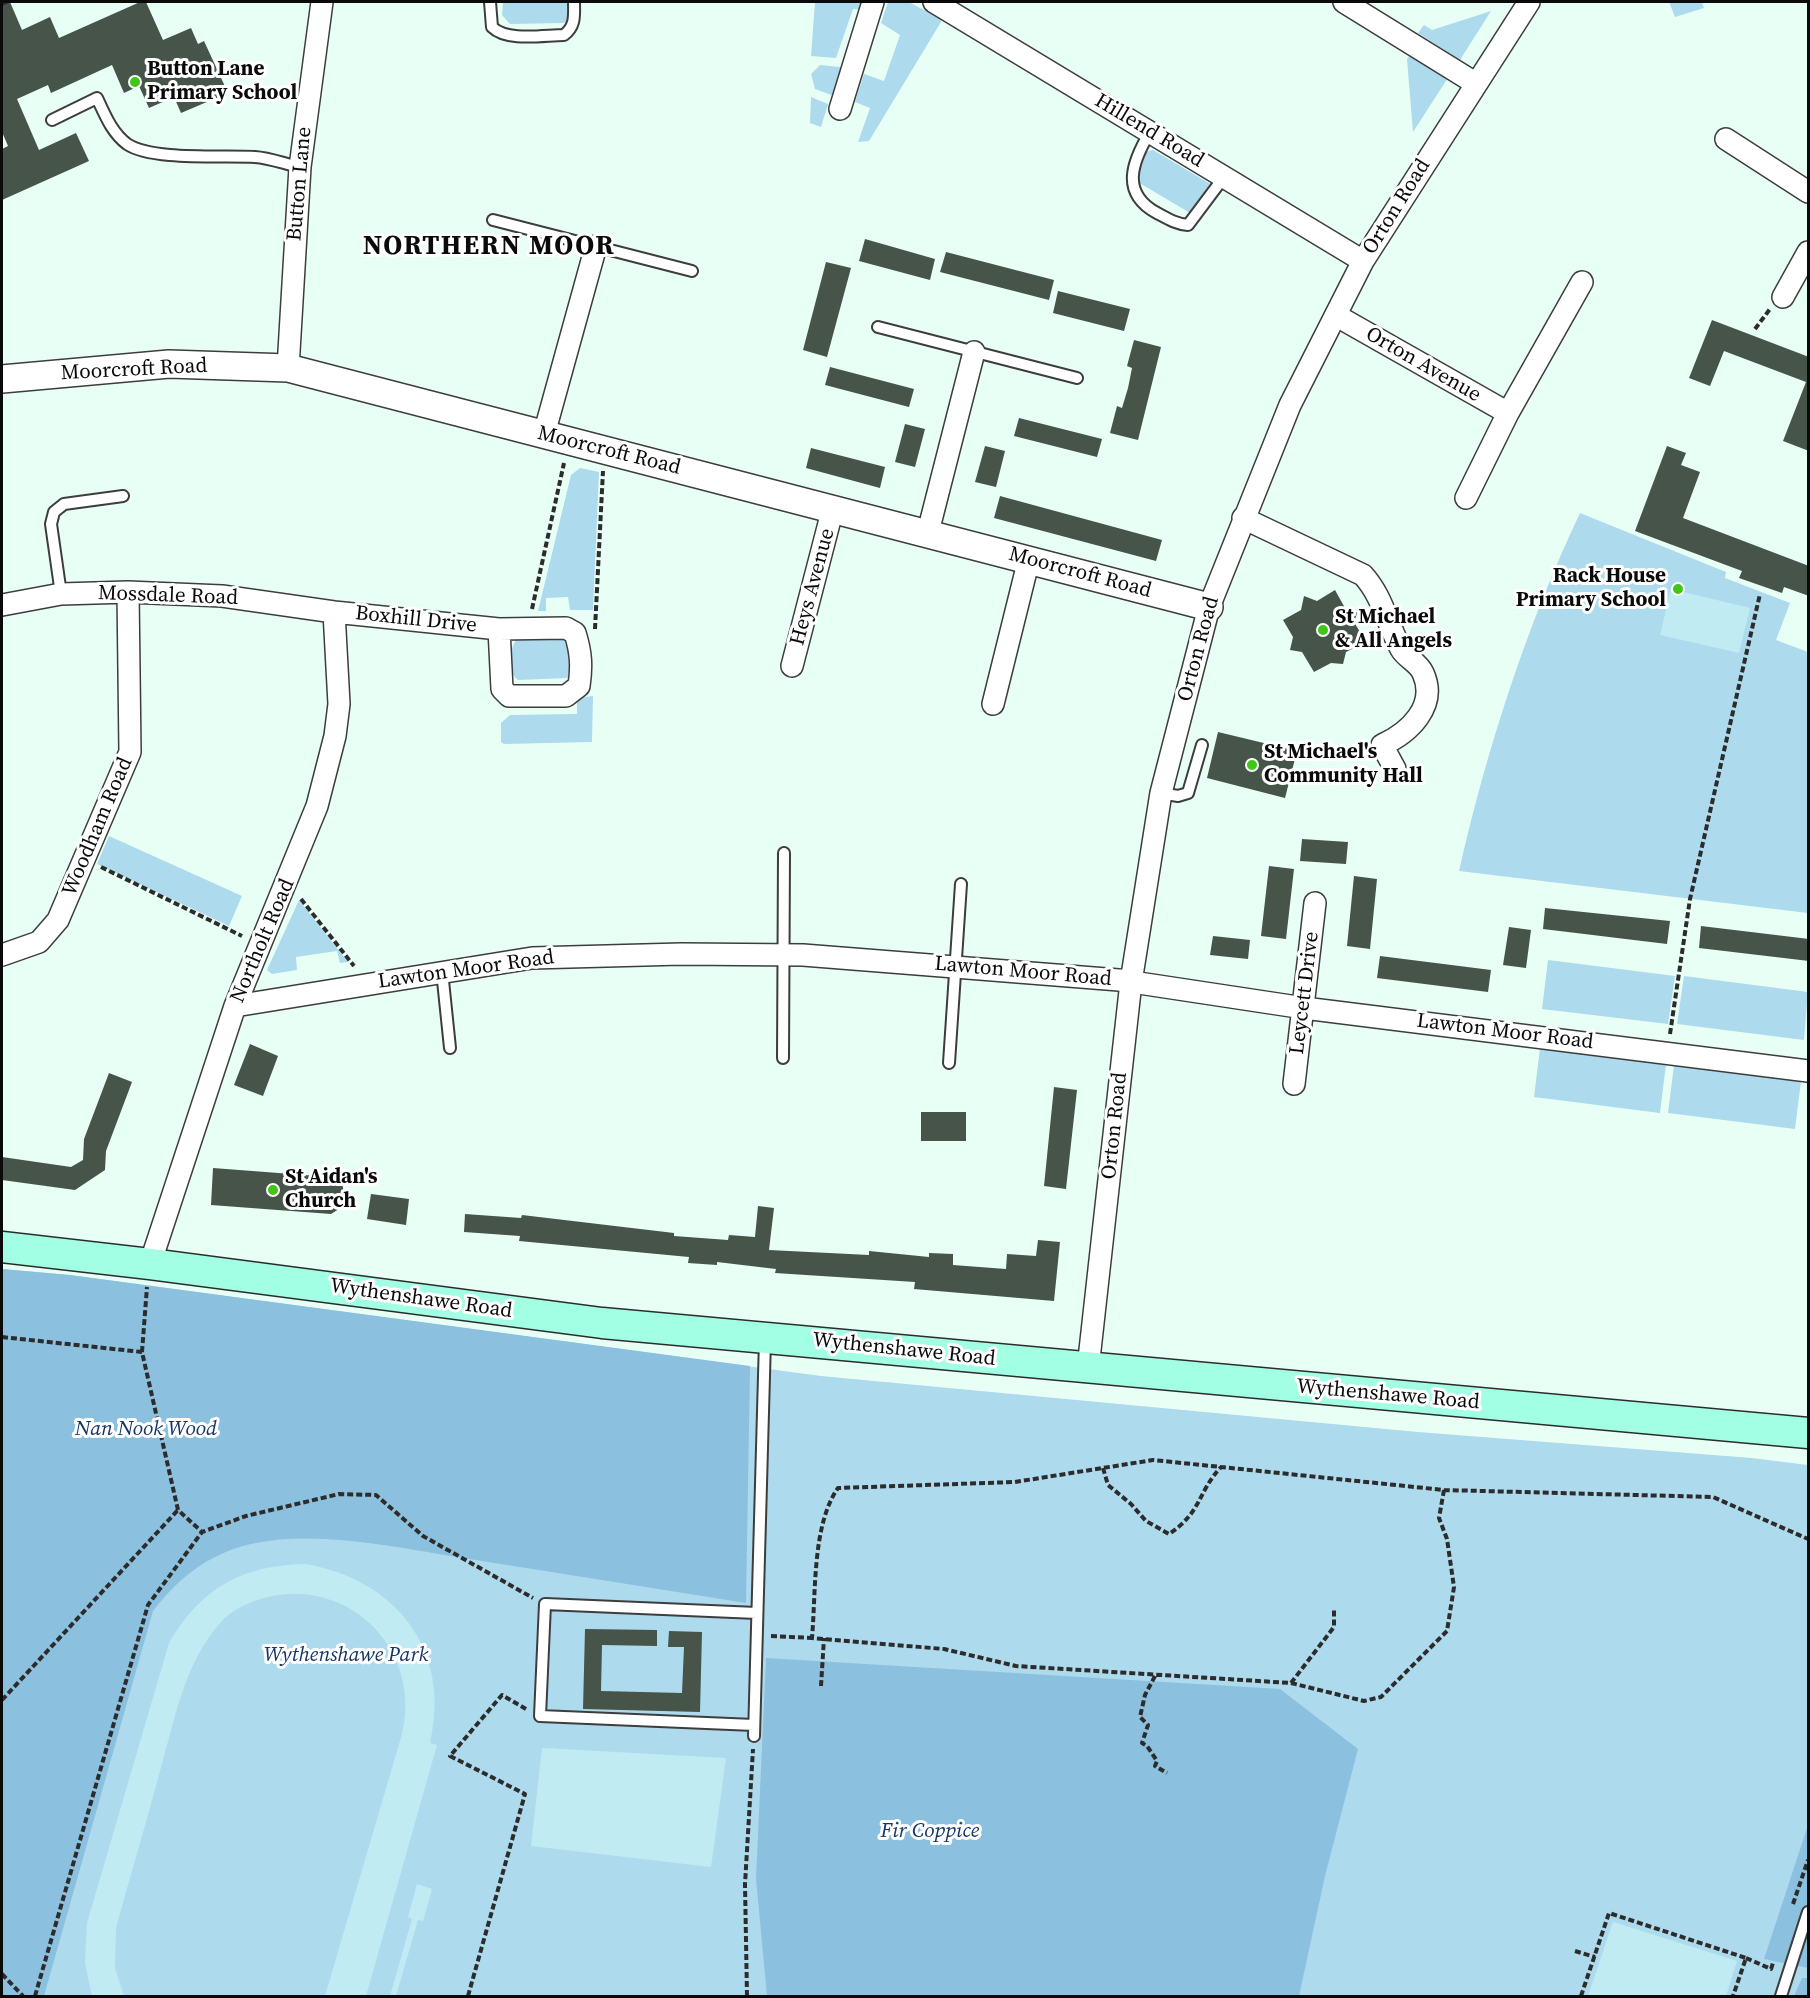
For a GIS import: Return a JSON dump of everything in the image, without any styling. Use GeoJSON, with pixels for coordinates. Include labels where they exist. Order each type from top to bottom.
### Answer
{"type":"FeatureCollection","features":[{"type":"Feature","properties":{"kind":"main road","name":"Wythenshawe Road"},"geometry":{"type":"LineString","coordinates":[[2,1248],[149,1271],[602,1323],[765,1336],[1088,1368],[1809,1433]]}},
{"type":"Feature","properties":{"kind":"street","name":"Button Lane"},"geometry":{"type":"LineString","coordinates":[[288,368],[300,167],[322,2]]}},
{"type":"Feature","properties":{"kind":"street"},"geometry":{"type":"LineString","coordinates":[[840,109],[873,2]]}},
{"type":"Feature","properties":{"kind":"street","name":"Hillend Road"},"geometry":{"type":"LineString","coordinates":[[934,2],[1363,261]]}},
{"type":"Feature","properties":{"kind":"street"},"geometry":{"type":"LineString","coordinates":[[1344,2],[1475,83]]}},
{"type":"Feature","properties":{"kind":"street","name":"Orton Road"},"geometry":{"type":"LineString","coordinates":[[1088,1368],[1131,982],[1161,793],[1209,607],[1290,405],[1363,261],[1529,2]]}},
{"type":"Feature","properties":{"kind":"street"},"geometry":{"type":"LineString","coordinates":[[1726,139],[1809,192]]}},
{"type":"Feature","properties":{"kind":"street"},"geometry":{"type":"LineString","coordinates":[[544,434],[596,246]]}},
{"type":"Feature","properties":{"kind":"street"},"geometry":{"type":"LineString","coordinates":[[1783,297],[1809,252]]}},
{"type":"Feature","properties":{"kind":"street"},"geometry":{"type":"LineString","coordinates":[[1466,498],[1508,414],[1582,282]]}},
{"type":"Feature","properties":{"kind":"street","name":"Orton Avenue"},"geometry":{"type":"LineString","coordinates":[[1337,316],[1508,414]]}},
{"type":"Feature","properties":{"kind":"street"},"geometry":{"type":"LineString","coordinates":[[928,532],[974,352]]}},
{"type":"Feature","properties":{"kind":"street","name":"Moorcroft Road"},"geometry":{"type":"LineString","coordinates":[[2,379],[169,364],[288,368],[928,532],[1209,607]]}},
{"type":"Feature","properties":{"kind":"street","name":"Heys Avenue"},"geometry":{"type":"LineString","coordinates":[[792,666],[833,508]]}},
{"type":"Feature","properties":{"kind":"street"},"geometry":{"type":"LineString","coordinates":[[1243,518],[1363,575],[1377,590],[1401,651],[1423,672],[1427,696],[1417,720],[1402,736],[1382,745],[1395,769]]}},
{"type":"Feature","properties":{"kind":"street"},"geometry":{"type":"LineString","coordinates":[[993,704],[1029,559]]}},
{"type":"Feature","properties":{"kind":"street","name":"Mossdale Road"},"geometry":{"type":"LineString","coordinates":[[2,604],[61,594],[128,592],[222,596],[334,612]]}},
{"type":"Feature","properties":{"kind":"street","name":"Woodham Road"},"geometry":{"type":"LineString","coordinates":[[2,955],[39,942],[58,920],[86,860],[130,752],[128,592]]}},
{"type":"Feature","properties":{"kind":"street","name":"Boxhill Drive"},"geometry":{"type":"LineString","coordinates":[[334,612],[499,629],[566,628],[575,633],[580,650],[582,665],[579,686],[566,696],[509,696],[502,689],[499,629]]}},
{"type":"Feature","properties":{"kind":"street","name":"Northolt Road"},"geometry":{"type":"LineString","coordinates":[[149,1271],[235,1006],[317,806],[335,736],[339,704],[334,612]]}},
{"type":"Feature","properties":{"kind":"street","name":"Leycett Drive"},"geometry":{"type":"LineString","coordinates":[[1294,1084],[1315,903]]}},
{"type":"Feature","properties":{"kind":"street","name":"Lawton Moor Road"},"geometry":{"type":"LineString","coordinates":[[235,1006],[532,958],[783,954],[1131,982],[1304,1008],[1809,1071]]}},
{"type":"Feature","properties":{"kind":"lane"},"geometry":{"type":"LineString","coordinates":[[490,2],[492,27],[498,33],[564,35],[570,30],[573,22],[574,2]]}},
{"type":"Feature","properties":{"kind":"lane"},"geometry":{"type":"LineString","coordinates":[[52,120],[97,98],[111,128],[119,137],[129,145],[147,152],[257,157],[300,167]]}},
{"type":"Feature","properties":{"kind":"lane"},"geometry":{"type":"LineString","coordinates":[[1150,132],[1138,152],[1133,172],[1135,192],[1142,205],[1176,224],[1188,225],[1224,177]]}},
{"type":"Feature","properties":{"kind":"lane"},"geometry":{"type":"LineString","coordinates":[[493,220],[692,271]]}},
{"type":"Feature","properties":{"kind":"lane"},"geometry":{"type":"LineString","coordinates":[[878,327],[1077,378]]}},
{"type":"Feature","properties":{"kind":"lane"},"geometry":{"type":"LineString","coordinates":[[61,594],[51,524],[54,512],[64,504],[123,496]]}},
{"type":"Feature","properties":{"kind":"lane"},"geometry":{"type":"LineString","coordinates":[[1161,793],[1178,796],[1188,793],[1202,745]]}},
{"type":"Feature","properties":{"kind":"lane"},"geometry":{"type":"LineString","coordinates":[[783,1058],[784,853]]}},
{"type":"Feature","properties":{"kind":"lane"},"geometry":{"type":"LineString","coordinates":[[949,1064],[961,884]]}},
{"type":"Feature","properties":{"kind":"lane"},"geometry":{"type":"LineString","coordinates":[[442,971],[450,1047]]}},
{"type":"Feature","properties":{"kind":"lane"},"geometry":{"type":"LineString","coordinates":[[757,1613],[545,1604],[540,1716],[754,1731],[765,1336]]}},
{"type":"Feature","properties":{"kind":"lane"},"geometry":{"type":"LineString","coordinates":[[1781,1996],[1809,1912]]}},
{"type":"Feature","properties":{"kind":"path"},"geometry":{"type":"LineString","coordinates":[[2,4],[7,2]]}},
{"type":"Feature","properties":{"kind":"path"},"geometry":{"type":"LineString","coordinates":[[580,650],[596,628],[604,450]]}},
{"type":"Feature","properties":{"kind":"path"},"geometry":{"type":"LineString","coordinates":[[528,628],[566,463],[556,461]]}},
{"type":"Feature","properties":{"kind":"path"},"geometry":{"type":"LineString","coordinates":[[1668,1052],[1690,899],[1760,594]]}},
{"type":"Feature","properties":{"kind":"path"},"geometry":{"type":"LineString","coordinates":[[86,860],[259,945]]}},
{"type":"Feature","properties":{"kind":"path"},"geometry":{"type":"LineString","coordinates":[[285,887],[299,896],[367,983]]}},
{"type":"Feature","properties":{"kind":"path"},"geometry":{"type":"LineString","coordinates":[[149,1271],[142,1352],[177,1510],[202,1532]]}},
{"type":"Feature","properties":{"kind":"path"},"geometry":{"type":"LineString","coordinates":[[2,1337],[142,1352]]}},
{"type":"Feature","properties":{"kind":"path"},"geometry":{"type":"LineString","coordinates":[[812,1638],[823,1521],[829,1502],[838,1488],[1015,1482],[1154,1460],[1444,1490],[1713,1497],[1809,1539]]}},
{"type":"Feature","properties":{"kind":"path"},"geometry":{"type":"LineString","coordinates":[[1103,1468],[1107,1485],[1131,1504],[1146,1521],[1169,1534],[1184,1524],[1197,1509],[1206,1482],[1221,1467]]}},
{"type":"Feature","properties":{"kind":"path"},"geometry":{"type":"LineString","coordinates":[[756,1654],[759,1654],[760,1635],[824,1638],[944,1649],[1016,1666],[1291,1683],[1364,1701],[1381,1697],[1448,1631],[1454,1587],[1447,1539],[1439,1518],[1444,1490]]}},
{"type":"Feature","properties":{"kind":"path"},"geometry":{"type":"LineString","coordinates":[[35,1996],[148,1605],[202,1532],[246,1516],[339,1494],[376,1495],[423,1536],[545,1604]]}},
{"type":"Feature","properties":{"kind":"path"},"geometry":{"type":"LineString","coordinates":[[2,1700],[177,1510]]}},
{"type":"Feature","properties":{"kind":"path"},"geometry":{"type":"LineString","coordinates":[[1291,1683],[1334,1627],[1334,1609]]}},
{"type":"Feature","properties":{"kind":"path"},"geometry":{"type":"LineString","coordinates":[[821,1686],[824,1638]]}},
{"type":"Feature","properties":{"kind":"path"},"geometry":{"type":"LineString","coordinates":[[1156,1676],[1144,1695],[1145,1701],[1140,1710],[1140,1718],[1148,1725],[1142,1743],[1147,1746],[1157,1761],[1155,1766],[1167,1773]]}},
{"type":"Feature","properties":{"kind":"path"},"geometry":{"type":"LineString","coordinates":[[468,1996],[525,1794],[450,1756],[502,1695],[540,1716]]}},
{"type":"Feature","properties":{"kind":"path"},"geometry":{"type":"LineString","coordinates":[[747,1996],[745,1884],[754,1731]]}},
{"type":"Feature","properties":{"kind":"path"},"geometry":{"type":"LineString","coordinates":[[1790,1914],[1809,1860]]}},
{"type":"Feature","properties":{"kind":"path"},"geometry":{"type":"LineString","coordinates":[[1581,1996],[1609,1913],[1746,1958],[1771,1969],[1775,1958]]}},
{"type":"Feature","properties":{"kind":"path"},"geometry":{"type":"LineString","coordinates":[[1575,1951],[1595,1957]]}},
{"type":"Feature","properties":{"kind":"path"},"geometry":{"type":"LineString","coordinates":[[1733,1996],[1746,1958]]}},
{"type":"Feature","properties":{"kind":"path"},"geometry":{"type":"LineString","coordinates":[[2,1974],[23,1996]]}},
{"type":"Feature","properties":{"kind":"green space"},"geometry":{"type":"Polygon","coordinates":[[[503,2],[571,2],[570,18],[564,23],[510,24],[502,15],[503,2]]]}},
{"type":"Feature","properties":{"kind":"green space"},"geometry":{"type":"Polygon","coordinates":[[[815,2],[870,2],[868,10],[853,9],[836,58],[811,56],[815,2]]]}},
{"type":"Feature","properties":{"kind":"green space"},"geometry":{"type":"Polygon","coordinates":[[[888,2],[909,2],[940,19],[941,22],[869,141],[858,142],[870,108],[855,102],[864,74],[884,81],[900,35],[881,23],[888,2]]]}},
{"type":"Feature","properties":{"kind":"green space"},"geometry":{"type":"Polygon","coordinates":[[[1669,2],[1702,2],[1704,8],[1675,17],[1669,2]]]}},
{"type":"Feature","properties":{"kind":"green space"},"geometry":{"type":"Polygon","coordinates":[[[1491,11],[1460,60],[1418,33],[1424,25],[1432,30],[1491,11]]]}},
{"type":"Feature","properties":{"kind":"green space"},"geometry":{"type":"Polygon","coordinates":[[[1415,49],[1451,73],[1413,132],[1407,59],[1415,49]]]}},
{"type":"Feature","properties":{"kind":"green space"},"geometry":{"type":"Polygon","coordinates":[[[820,65],[850,68],[840,98],[815,89],[811,74],[820,65]]]}},
{"type":"Feature","properties":{"kind":"green space"},"geometry":{"type":"Polygon","coordinates":[[[811,97],[828,104],[821,127],[810,123],[811,97]]]}},
{"type":"Feature","properties":{"kind":"green space"},"geometry":{"type":"Polygon","coordinates":[[[1153,150],[1212,185],[1190,213],[1136,181],[1134,171],[1145,152],[1153,150]]]}},
{"type":"Feature","properties":{"kind":"green space"},"geometry":{"type":"Polygon","coordinates":[[[580,468],[599,472],[593,610],[570,610],[568,597],[546,598],[546,611],[538,611],[571,475],[580,468]]]}},
{"type":"Feature","properties":{"kind":"green space","name":"Rack House Primary School"},"geometry":{"type":"Polygon","coordinates":[[[1580,513],[1726,572],[1725,578],[1790,603],[1776,640],[1808,652],[1808,913],[1459,871],[1495,734],[1525,644],[1580,513]]]}},
{"type":"Feature","properties":{"kind":"green space"},"geometry":{"type":"Polygon","coordinates":[[[519,635],[568,636],[575,666],[568,678],[518,680],[511,670],[510,658],[519,635]]]}},
{"type":"Feature","properties":{"kind":"green space"},"geometry":{"type":"Polygon","coordinates":[[[593,696],[592,742],[504,744],[501,742],[501,723],[510,715],[577,714],[577,698],[593,696]]]}},
{"type":"Feature","properties":{"kind":"green space"},"geometry":{"type":"Polygon","coordinates":[[[109,836],[242,896],[229,926],[97,864],[109,836]]]}},
{"type":"Feature","properties":{"kind":"green space"},"geometry":{"type":"Polygon","coordinates":[[[299,900],[348,962],[340,963],[337,951],[296,957],[297,970],[272,974],[267,970],[299,900]]]}},
{"type":"Feature","properties":{"kind":"green space"},"geometry":{"type":"Polygon","coordinates":[[[1548,960],[1675,976],[1668,1024],[1542,1009],[1548,960]]]}},
{"type":"Feature","properties":{"kind":"green space"},"geometry":{"type":"Polygon","coordinates":[[[1684,976],[1808,992],[1804,1040],[1677,1024],[1684,976]]]}},
{"type":"Feature","properties":{"kind":"green space"},"geometry":{"type":"Polygon","coordinates":[[[1540,1048],[1666,1064],[1660,1113],[1534,1097],[1540,1048]]]}},
{"type":"Feature","properties":{"kind":"green space"},"geometry":{"type":"Polygon","coordinates":[[[1674,1065],[1801,1081],[1795,1129],[1668,1113],[1674,1065]]]}},
{"type":"Feature","properties":{"kind":"green space","name":"Wythenshawe Park"},"geometry":{"type":"Polygon","coordinates":[[[2,1269],[70,1275],[821,1376],[1418,1432],[1752,1458],[1808,1465],[1808,1996],[2,1996],[2,1269]]]}},
{"type":"Feature","properties":{"kind":"green space","name":"Nan Nook Wood"},"geometry":{"type":"Polygon","coordinates":[[[2,1269],[70,1275],[750,1366],[746,1603],[387,1545],[332,1539],[306,1538],[256,1543],[225,1552],[211,1559],[186,1576],[153,1611],[44,1996],[2,1996],[2,1269]]]}},
{"type":"Feature","properties":{"kind":"green space","name":"Fir Coppice"},"geometry":{"type":"Polygon","coordinates":[[[766,1658],[1280,1689],[1358,1749],[1325,1876],[1299,1996],[767,1996],[756,1879],[766,1658]]]}},
{"type":"Feature","properties":{"kind":"green space"},"geometry":{"type":"Polygon","coordinates":[[[1808,1825],[1808,1968],[1764,1959],[1808,1825]]]}},
{"type":"Feature","properties":{"kind":"green space"},"geometry":{"type":"Polygon","coordinates":[[[1802,1978],[1808,1978],[1808,1996],[1794,1996],[1802,1978]]]}},
{"type":"Feature","properties":{"kind":"shaded area"},"geometry":{"type":"Polygon","coordinates":[[[1671,589],[1750,608],[1739,653],[1660,635],[1671,589]]]}},
{"type":"Feature","properties":{"kind":"shaded area"},"geometry":{"type":"Polygon","coordinates":[[[306,1564],[338,1572],[366,1586],[391,1603],[410,1625],[424,1650],[433,1678],[435,1709],[430,1743],[437,1745],[366,1996],[325,1996],[402,1734],[406,1703],[401,1674],[390,1648],[372,1626],[350,1609],[324,1598],[295,1594],[264,1598],[235,1610],[221,1622],[198,1655],[182,1692],[116,1928],[115,1968],[124,1996],[92,1996],[85,1963],[87,1923],[169,1643],[195,1608],[225,1583],[262,1569],[306,1564]]]}},
{"type":"Feature","properties":{"kind":"shaded area"},"geometry":{"type":"Polygon","coordinates":[[[542,1748],[726,1758],[711,1867],[531,1846],[542,1748]]]}},
{"type":"Feature","properties":{"kind":"shaded area"},"geometry":{"type":"Polygon","coordinates":[[[417,1884],[432,1889],[423,1921],[418,1920],[396,1996],[390,1996],[412,1919],[408,1917],[417,1884]]]}},
{"type":"Feature","properties":{"kind":"shaded area"},"geometry":{"type":"Polygon","coordinates":[[[1613,1922],[1737,1961],[1726,1996],[1588,1996],[1613,1922]]]}},
{"type":"Feature","properties":{"kind":"building","name":"Button Lane Primary School"},"geometry":{"type":"Polygon","coordinates":[[[2,2],[10,2],[22,30],[50,17],[59,38],[140,2],[146,2],[163,40],[191,28],[198,44],[204,41],[228,93],[181,113],[174,97],[149,108],[139,86],[124,93],[112,65],[51,93],[48,85],[17,99],[39,150],[76,133],[89,161],[2,200],[2,149],[8,146],[2,132],[2,2]]]}},
{"type":"Feature","properties":{"kind":"building"},"geometry":{"type":"Polygon","coordinates":[[[865,239],[935,259],[930,280],[859,261],[865,239]]]}},
{"type":"Feature","properties":{"kind":"building"},"geometry":{"type":"Polygon","coordinates":[[[946,252],[1054,280],[1049,300],[940,272],[946,252]]]}},
{"type":"Feature","properties":{"kind":"building"},"geometry":{"type":"Polygon","coordinates":[[[826,262],[851,268],[827,357],[803,350],[826,262]]]}},
{"type":"Feature","properties":{"kind":"building"},"geometry":{"type":"Polygon","coordinates":[[[1058,291],[1130,309],[1124,331],[1053,313],[1058,291]]]}},
{"type":"Feature","properties":{"kind":"building"},"geometry":{"type":"Polygon","coordinates":[[[1712,320],[1809,357],[1809,451],[1783,441],[1806,382],[1724,351],[1710,386],[1689,378],[1712,320]]]}},
{"type":"Feature","properties":{"kind":"building"},"geometry":{"type":"Polygon","coordinates":[[[1134,340],[1161,347],[1138,440],[1110,433],[1117,406],[1122,408],[1128,388],[1132,368],[1127,366],[1134,340]]]}},
{"type":"Feature","properties":{"kind":"building"},"geometry":{"type":"Polygon","coordinates":[[[830,367],[914,389],[909,407],[825,385],[830,367]]]}},
{"type":"Feature","properties":{"kind":"building"},"geometry":{"type":"Polygon","coordinates":[[[1019,418],[1102,439],[1097,457],[1014,436],[1019,418]]]}},
{"type":"Feature","properties":{"kind":"building"},"geometry":{"type":"Polygon","coordinates":[[[905,424],[925,429],[915,467],[895,462],[905,424]]]}},
{"type":"Feature","properties":{"kind":"building"},"geometry":{"type":"Polygon","coordinates":[[[985,446],[1005,451],[996,487],[975,482],[985,446]]]}},
{"type":"Feature","properties":{"kind":"building"},"geometry":{"type":"Polygon","coordinates":[[[1667,446],[1686,453],[1681,465],[1700,472],[1683,518],[1809,566],[1809,596],[1784,587],[1782,593],[1739,578],[1742,571],[1635,531],[1667,446]]]}},
{"type":"Feature","properties":{"kind":"building"},"geometry":{"type":"Polygon","coordinates":[[[811,448],[885,467],[880,488],[806,468],[811,448]]]}},
{"type":"Feature","properties":{"kind":"building"},"geometry":{"type":"Polygon","coordinates":[[[1000,496],[1162,540],[1156,561],[994,518],[1000,496]]]}},
{"type":"Feature","properties":{"kind":"building","name":"St Michael & All Angels"},"geometry":{"type":"Polygon","coordinates":[[[1335,590],[1345,608],[1358,611],[1354,622],[1366,642],[1346,652],[1343,664],[1331,663],[1314,672],[1302,652],[1290,650],[1293,637],[1283,620],[1301,610],[1304,596],[1317,601],[1335,590]]]}},
{"type":"Feature","properties":{"kind":"building","name":"St Michael's Community Hall"},"geometry":{"type":"Polygon","coordinates":[[[1218,732],[1297,751],[1285,798],[1207,778],[1218,732]]]}},
{"type":"Feature","properties":{"kind":"building"},"geometry":{"type":"Polygon","coordinates":[[[1302,839],[1348,842],[1346,864],[1300,861],[1302,839]]]}},
{"type":"Feature","properties":{"kind":"building"},"geometry":{"type":"Polygon","coordinates":[[[1269,866],[1294,869],[1286,939],[1261,936],[1269,866]]]}},
{"type":"Feature","properties":{"kind":"building"},"geometry":{"type":"Polygon","coordinates":[[[1354,876],[1377,879],[1370,949],[1347,946],[1354,876]]]}},
{"type":"Feature","properties":{"kind":"building"},"geometry":{"type":"Polygon","coordinates":[[[1545,908],[1670,921],[1667,944],[1543,929],[1545,908]]]}},
{"type":"Feature","properties":{"kind":"building"},"geometry":{"type":"Polygon","coordinates":[[[1701,926],[1809,939],[1809,961],[1699,948],[1701,926]]]}},
{"type":"Feature","properties":{"kind":"building"},"geometry":{"type":"Polygon","coordinates":[[[1509,927],[1531,930],[1526,968],[1503,965],[1509,927]]]}},
{"type":"Feature","properties":{"kind":"building"},"geometry":{"type":"Polygon","coordinates":[[[1213,936],[1250,940],[1248,959],[1210,955],[1213,936]]]}},
{"type":"Feature","properties":{"kind":"building"},"geometry":{"type":"Polygon","coordinates":[[[1380,956],[1491,970],[1488,992],[1377,978],[1380,956]]]}},
{"type":"Feature","properties":{"kind":"building"},"geometry":{"type":"Polygon","coordinates":[[[250,1044],[278,1056],[263,1096],[234,1085],[250,1044]]]}},
{"type":"Feature","properties":{"kind":"building"},"geometry":{"type":"Polygon","coordinates":[[[109,1073],[132,1082],[106,1151],[105,1170],[75,1190],[2,1180],[2,1157],[71,1167],[83,1160],[84,1139],[109,1073]]]}},
{"type":"Feature","properties":{"kind":"building"},"geometry":{"type":"Polygon","coordinates":[[[1054,1087],[1077,1090],[1066,1189],[1044,1186],[1054,1087]]]}},
{"type":"Feature","properties":{"kind":"building"},"geometry":{"type":"Polygon","coordinates":[[[921,1112],[966,1112],[966,1141],[921,1141],[921,1112]]]}},
{"type":"Feature","properties":{"kind":"building"},"geometry":{"type":"Polygon","coordinates":[[[213,1168],[331,1177],[342,1182],[345,1200],[339,1209],[331,1214],[211,1205],[213,1168]]]}},
{"type":"Feature","properties":{"kind":"building"},"geometry":{"type":"Polygon","coordinates":[[[371,1194],[409,1199],[406,1225],[367,1219],[371,1194]]]}},
{"type":"Feature","properties":{"kind":"building"},"geometry":{"type":"Polygon","coordinates":[[[758,1206],[774,1208],[769,1250],[869,1255],[869,1251],[929,1257],[929,1253],[953,1254],[953,1265],[1006,1269],[1007,1254],[1036,1256],[1038,1240],[1060,1242],[1054,1301],[914,1289],[915,1282],[775,1273],[776,1269],[717,1262],[717,1265],[688,1263],[689,1257],[519,1241],[520,1236],[464,1232],[465,1214],[521,1218],[522,1215],[674,1233],[674,1236],[728,1240],[729,1235],[755,1237],[758,1206]]]}},
{"type":"Feature","properties":{"kind":"building"},"geometry":{"type":"Polygon","coordinates":[[[585,1629],[657,1630],[657,1646],[602,1645],[601,1691],[682,1693],[684,1647],[668,1647],[669,1631],[702,1632],[700,1712],[583,1709],[585,1629]]]}},
{"type":"Feature","properties":{"kind":"place","name":"Button Lane Primary School"},"geometry":{"type":"Point","coordinates":[135,82]}},
{"type":"Feature","properties":{"kind":"place","name":"Rack House Primary School"},"geometry":{"type":"Point","coordinates":[1678,589]}},
{"type":"Feature","properties":{"kind":"place","name":"St Michael & All Angels"},"geometry":{"type":"Point","coordinates":[1323,630]}},
{"type":"Feature","properties":{"kind":"place","name":"St Michael's Community Hall"},"geometry":{"type":"Point","coordinates":[1252,765]}},
{"type":"Feature","properties":{"kind":"place","name":"St Aidan's Church"},"geometry":{"type":"Point","coordinates":[273,1190]}},
{"type":"Feature","properties":{"kind":"district","name":"NORTHERN MOOR"},"geometry":{"type":"Point","coordinates":[489,247]}}]}
